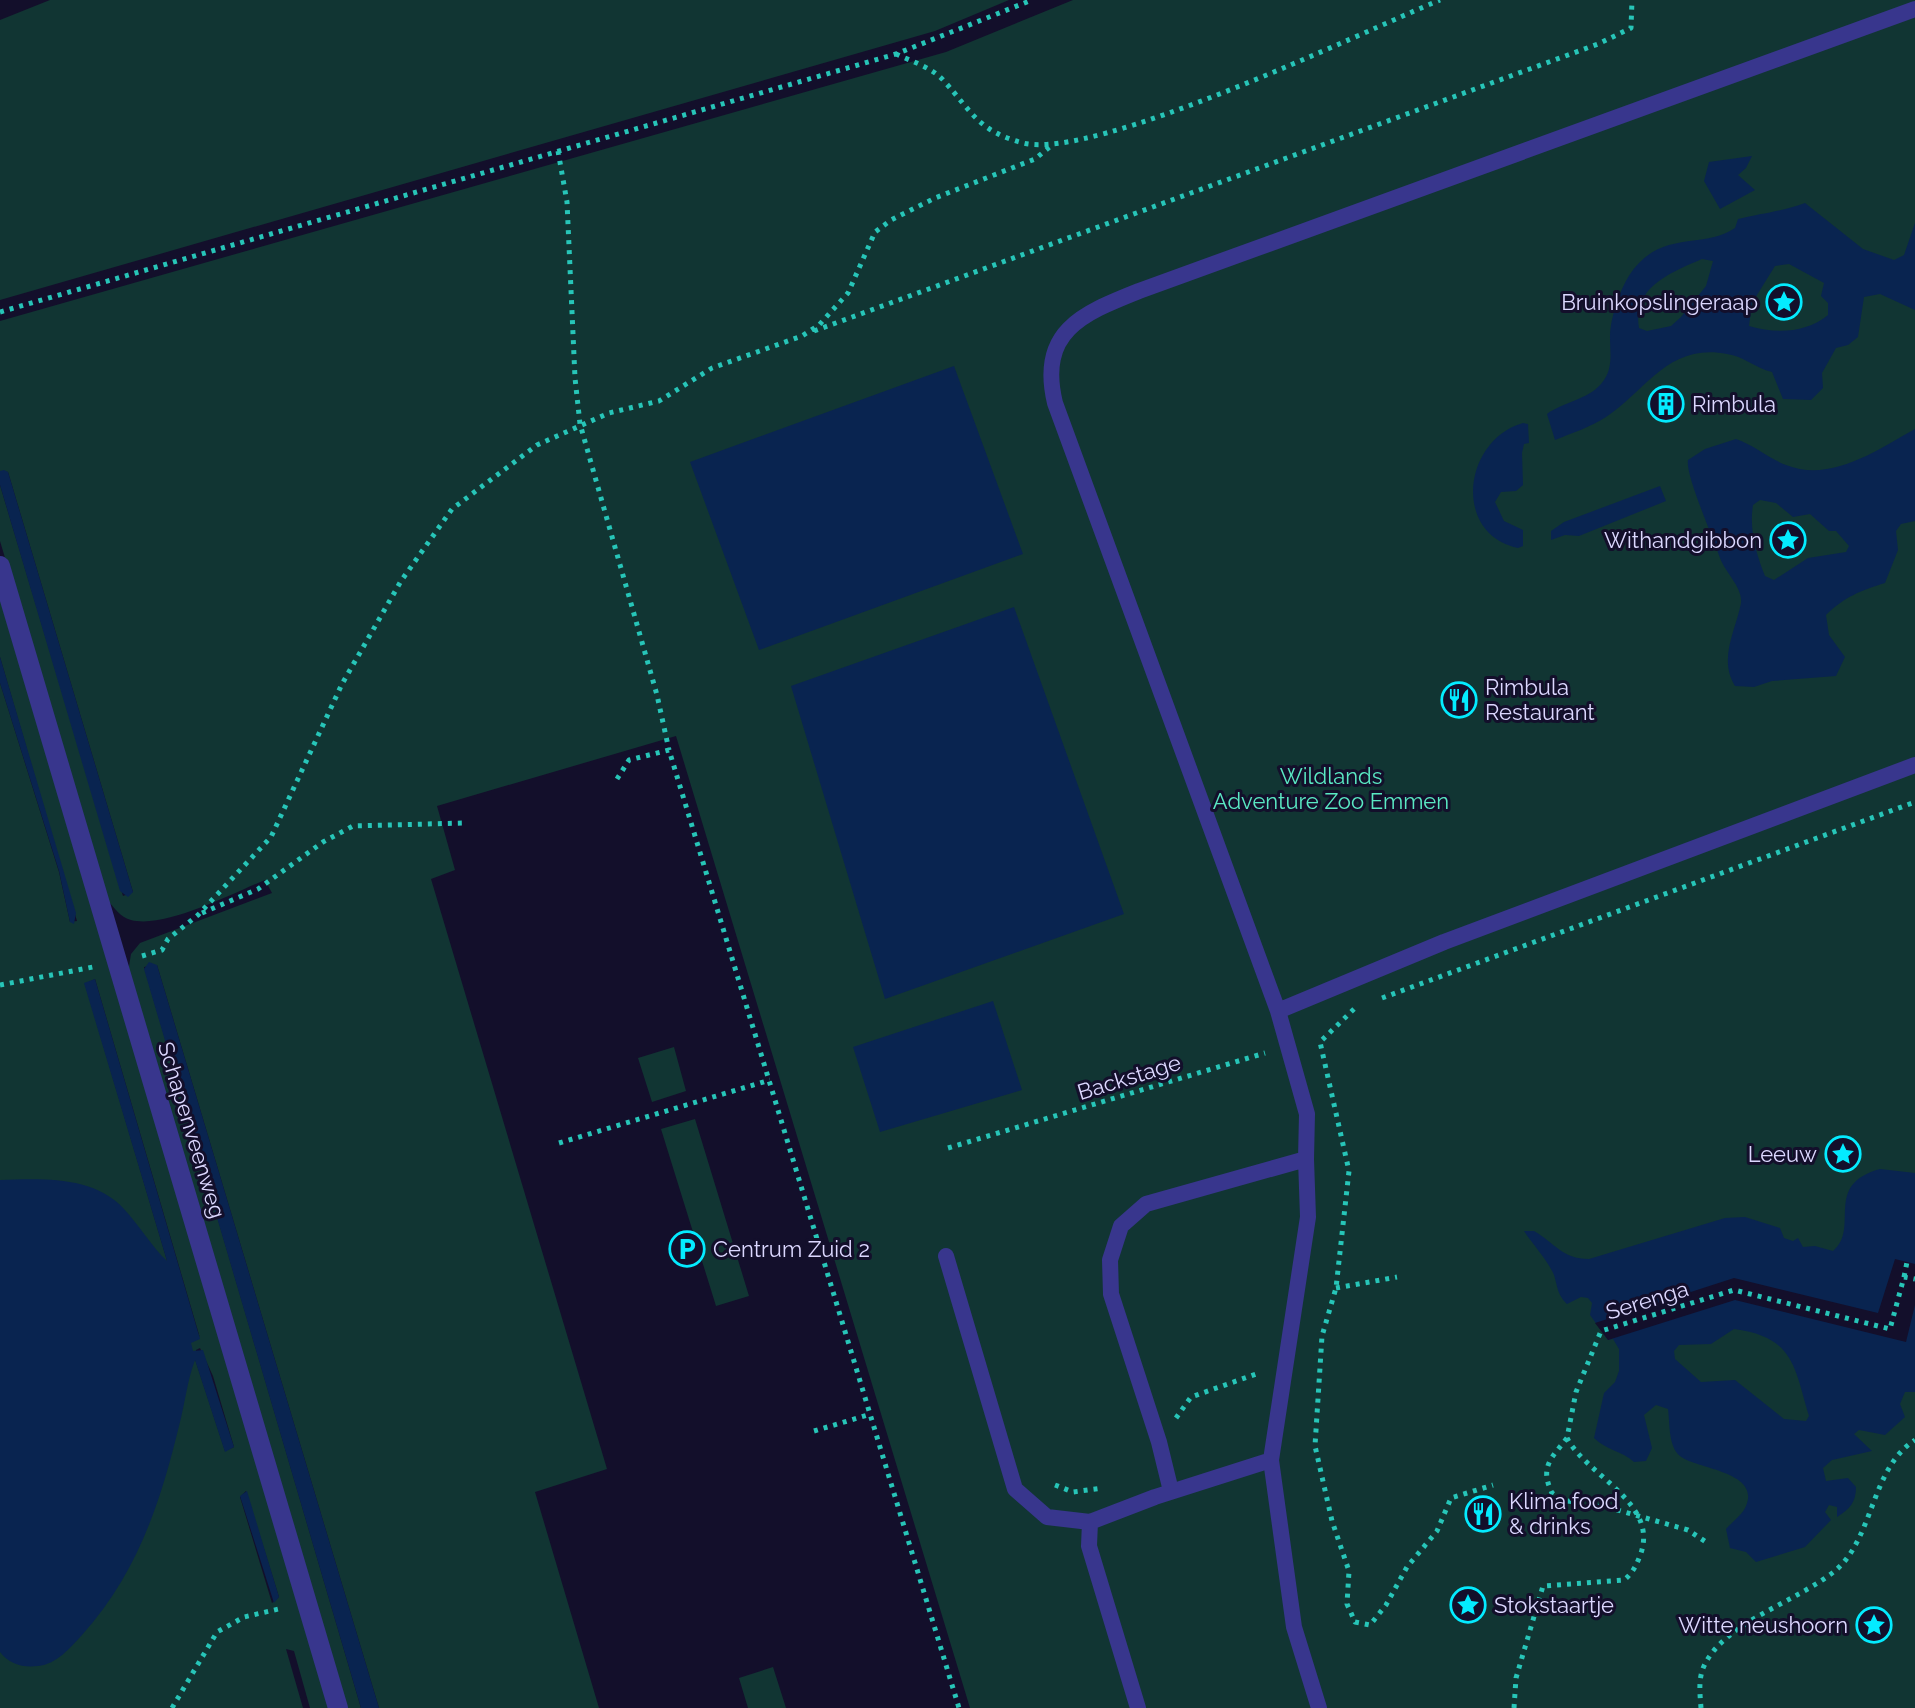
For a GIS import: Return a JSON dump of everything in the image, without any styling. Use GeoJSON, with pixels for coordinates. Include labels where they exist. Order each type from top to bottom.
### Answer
{"type":"FeatureCollection","features":[{"type":"Feature","properties":{"kind":"street","name":"Schapenveenweg"},"geometry":{"type":"LineString","coordinates":[[0,566],[338,1708]]}},
{"type":"Feature","properties":{"kind":"lane"},"geometry":{"type":"LineString","coordinates":[[1319,1708],[1294,1627],[1271,1460],[1308,1217],[1307,1114],[1278,1011],[1055,403],[1048,376],[1055,346],[1071,325],[1097,308],[1139,291],[1915,9]]}},
{"type":"Feature","properties":{"kind":"lane"},"geometry":{"type":"LineString","coordinates":[[1278,1011],[1444,942],[1915,765]]}},
{"type":"Feature","properties":{"kind":"lane"},"geometry":{"type":"LineString","coordinates":[[1171,1491],[1159,1442],[1111,1294],[1110,1260],[1121,1226],[1146,1204],[1306,1159]]}},
{"type":"Feature","properties":{"kind":"lane"},"geometry":{"type":"LineString","coordinates":[[946,1256],[1015,1489],[1047,1517],[1090,1522],[1171,1491],[1271,1460]]}},
{"type":"Feature","properties":{"kind":"lane"},"geometry":{"type":"LineString","coordinates":[[1090,1522],[1089,1546],[1138,1708]]}},
{"type":"Feature","properties":{"kind":"path"},"geometry":{"type":"LineString","coordinates":[[0,312],[896,54],[1032,0]]}},
{"type":"Feature","properties":{"kind":"path"},"geometry":{"type":"LineString","coordinates":[[896,54],[942,79],[962,106],[985,129],[1025,143],[1052,145],[1088,139],[1163,115],[1440,0]]}},
{"type":"Feature","properties":{"kind":"path"},"geometry":{"type":"LineString","coordinates":[[0,985],[157,954],[168,939],[198,915],[271,837],[342,684],[401,581],[452,509],[537,445],[580,424],[619,410],[659,401],[712,368],[1598,44],[1631,28],[1632,0]]}},
{"type":"Feature","properties":{"kind":"path"},"geometry":{"type":"LineString","coordinates":[[802,336],[819,325],[848,293],[875,232],[891,220],[935,198],[1035,159],[1052,145]]}},
{"type":"Feature","properties":{"kind":"path"},"geometry":{"type":"LineString","coordinates":[[558,151],[567,202],[580,424],[657,695],[669,750],[959,1708]]}},
{"type":"Feature","properties":{"kind":"path"},"geometry":{"type":"LineString","coordinates":[[617,779],[629,760],[669,750]]}},
{"type":"Feature","properties":{"kind":"path"},"geometry":{"type":"LineString","coordinates":[[1380,999],[1915,802]]}},
{"type":"Feature","properties":{"kind":"path"},"geometry":{"type":"LineString","coordinates":[[198,915],[258,889],[323,842],[353,826],[464,823]]}},
{"type":"Feature","properties":{"kind":"path"},"geometry":{"type":"LineString","coordinates":[[1366,1005],[1351,1010],[1320,1042],[1349,1171],[1336,1288],[1322,1336],[1315,1446],[1332,1521],[1349,1571],[1347,1604],[1355,1622],[1370,1625],[1386,1605],[1407,1567],[1437,1531],[1451,1498],[1493,1485]]}},
{"type":"Feature","properties":{"kind":"path","name":"Backstage"},"geometry":{"type":"LineString","coordinates":[[948,1148],[1288,1046],[1310,1040],[1320,1042]]}},
{"type":"Feature","properties":{"kind":"path"},"geometry":{"type":"LineString","coordinates":[[559,1143],[770,1080]]}},
{"type":"Feature","properties":{"kind":"path"},"geometry":{"type":"LineString","coordinates":[[1907,1262],[1904,1277],[1915,1279]]}},
{"type":"Feature","properties":{"kind":"path"},"geometry":{"type":"LineString","coordinates":[[1336,1288],[1397,1277]]}},
{"type":"Feature","properties":{"kind":"path","name":"Serenga"},"geometry":{"type":"LineString","coordinates":[[1567,1438],[1576,1392],[1601,1331],[1734,1290],[1890,1329],[1904,1277]]}},
{"type":"Feature","properties":{"kind":"path"},"geometry":{"type":"LineString","coordinates":[[1291,1333],[1322,1336]]}},
{"type":"Feature","properties":{"kind":"path"},"geometry":{"type":"LineString","coordinates":[[1159,1442],[1191,1397],[1259,1373],[1262,1358]]}},
{"type":"Feature","properties":{"kind":"path"},"geometry":{"type":"LineString","coordinates":[[814,1431],[871,1414]]}},
{"type":"Feature","properties":{"kind":"path"},"geometry":{"type":"LineString","coordinates":[[1514,1708],[1516,1678],[1543,1586],[1617,1582],[1632,1574],[1642,1550],[1640,1519],[1629,1503],[1579,1457],[1567,1438],[1546,1463],[1545,1473],[1552,1493],[1562,1500],[1614,1509],[1640,1519],[1688,1530],[1706,1542]]}},
{"type":"Feature","properties":{"kind":"path"},"geometry":{"type":"LineString","coordinates":[[1701,1708],[1703,1668],[1715,1649],[1734,1633],[1799,1597],[1839,1567],[1896,1459],[1915,1440]]}},
{"type":"Feature","properties":{"kind":"path"},"geometry":{"type":"LineString","coordinates":[[1055,1485],[1073,1492],[1117,1484]]}},
{"type":"Feature","properties":{"kind":"path"},"geometry":{"type":"LineString","coordinates":[[172,1708],[217,1632],[244,1617],[307,1602]]}},
{"type":"Feature","properties":{"kind":"green space"},"geometry":{"type":"Polygon","coordinates":[[[50,0],[1009,0],[935,31],[0,300],[0,20],[50,0]]]}},
{"type":"Feature","properties":{"kind":"green space","name":"Wildlands Adventure Zoo Emmen"},"geometry":{"type":"Polygon","coordinates":[[[1073,0],[1915,0],[1915,1708],[970,1708],[676,736],[437,806],[455,870],[431,879],[607,1469],[535,1492],[599,1708],[379,1708],[157,965],[144,967],[361,1708],[347,1708],[128,972],[131,954],[140,943],[272,893],[265,880],[180,915],[145,921],[124,917],[107,900],[0,541],[0,485],[123,896],[133,892],[8,472],[0,471],[0,321],[946,52],[1073,0]]]}},
{"type":"Feature","properties":{"kind":"green space"},"geometry":{"type":"Polygon","coordinates":[[[0,599],[329,1708],[310,1708],[294,1651],[286,1649],[303,1708],[0,1708],[0,683],[59,872],[70,922],[77,921],[0,657],[0,599]],[[95,979],[85,984],[168,1264],[200,1338],[95,979]],[[200,1348],[196,1350],[195,1359],[225,1451],[234,1447],[213,1376],[200,1348]],[[246,1491],[240,1497],[272,1603],[279,1597],[246,1491]]]}},
{"type":"Feature","properties":{"kind":"green space"},"geometry":{"type":"Polygon","coordinates":[[[674,1047],[686,1091],[652,1102],[638,1058],[674,1047]]]}},
{"type":"Feature","properties":{"kind":"green space"},"geometry":{"type":"Polygon","coordinates":[[[695,1119],[749,1296],[716,1306],[661,1129],[695,1119]]]}},
{"type":"Feature","properties":{"kind":"green space"},"geometry":{"type":"Polygon","coordinates":[[[773,1667],[786,1708],[748,1708],[739,1678],[773,1667]]]}},
{"type":"Feature","properties":{"kind":"water"},"geometry":{"type":"Polygon","coordinates":[[[1752,156],[1738,175],[1755,190],[1720,209],[1704,181],[1709,162],[1752,156]]]}},
{"type":"Feature","properties":{"kind":"water"},"geometry":{"type":"Polygon","coordinates":[[[1805,203],[1863,249],[1894,260],[1904,255],[1915,223],[1915,310],[1880,294],[1864,297],[1858,337],[1848,345],[1836,348],[1822,373],[1823,388],[1811,400],[1783,399],[1772,372],[1733,355],[1707,352],[1674,362],[1606,417],[1555,440],[1547,414],[1589,394],[1606,377],[1615,309],[1625,284],[1639,263],[1663,247],[1724,234],[1735,228],[1738,219],[1805,203]],[[1702,259],[1666,276],[1647,292],[1638,314],[1639,328],[1647,331],[1671,326],[1681,317],[1706,286],[1713,261],[1702,259]],[[1789,264],[1775,266],[1752,303],[1749,326],[1790,330],[1810,325],[1828,315],[1828,303],[1821,296],[1824,283],[1789,264]]]}},
{"type":"Feature","properties":{"kind":"water"},"geometry":{"type":"Polygon","coordinates":[[[954,366],[1023,554],[759,650],[690,462],[954,366]]]}},
{"type":"Feature","properties":{"kind":"water"},"geometry":{"type":"Polygon","coordinates":[[[1523,423],[1528,424],[1529,443],[1524,444],[1522,453],[1523,485],[1516,491],[1501,492],[1495,502],[1504,521],[1523,530],[1523,546],[1518,548],[1497,539],[1482,525],[1475,507],[1473,487],[1478,466],[1488,448],[1503,433],[1523,423]]]}},
{"type":"Feature","properties":{"kind":"water"},"geometry":{"type":"Polygon","coordinates":[[[1915,429],[1915,521],[1901,524],[1896,531],[1898,550],[1885,583],[1854,595],[1826,615],[1829,635],[1845,657],[1836,676],[1772,681],[1754,687],[1735,686],[1730,676],[1728,655],[1741,597],[1720,558],[1695,493],[1688,460],[1705,449],[1736,439],[1786,465],[1820,470],[1853,462],[1915,429]],[[1760,500],[1753,505],[1754,541],[1765,576],[1774,580],[1808,558],[1846,552],[1849,546],[1836,531],[1829,531],[1810,514],[1793,517],[1776,503],[1760,500]]]}},
{"type":"Feature","properties":{"kind":"water"},"geometry":{"type":"Polygon","coordinates":[[[0,471],[8,472],[133,892],[128,897],[120,891],[0,485],[0,471]]]}},
{"type":"Feature","properties":{"kind":"water"},"geometry":{"type":"Polygon","coordinates":[[[1660,486],[1666,501],[1579,536],[1565,535],[1551,540],[1551,531],[1564,522],[1660,486]]]}},
{"type":"Feature","properties":{"kind":"water"},"geometry":{"type":"Polygon","coordinates":[[[1014,607],[1124,914],[885,999],[791,686],[1014,607]]]}},
{"type":"Feature","properties":{"kind":"water"},"geometry":{"type":"Polygon","coordinates":[[[0,657],[76,913],[74,924],[70,922],[59,871],[0,683],[0,657]]]}},
{"type":"Feature","properties":{"kind":"water"},"geometry":{"type":"Polygon","coordinates":[[[149,962],[157,965],[379,1708],[361,1708],[144,969],[149,962]]]}},
{"type":"Feature","properties":{"kind":"water"},"geometry":{"type":"Polygon","coordinates":[[[95,979],[200,1339],[191,1343],[193,1351],[203,1350],[234,1447],[225,1452],[195,1360],[164,1483],[132,1563],[101,1612],[68,1650],[45,1665],[27,1666],[12,1662],[0,1652],[0,1180],[66,1181],[97,1190],[124,1209],[167,1261],[84,983],[95,979]]]}},
{"type":"Feature","properties":{"kind":"water"},"geometry":{"type":"Polygon","coordinates":[[[993,1001],[1022,1090],[880,1132],[853,1047],[993,1001]]]}},
{"type":"Feature","properties":{"kind":"water"},"geometry":{"type":"Polygon","coordinates":[[[1880,1169],[1915,1173],[1915,1392],[1905,1392],[1900,1404],[1905,1417],[1885,1435],[1859,1430],[1854,1434],[1872,1451],[1832,1460],[1823,1468],[1826,1481],[1848,1478],[1856,1487],[1849,1508],[1837,1517],[1837,1507],[1829,1505],[1825,1512],[1831,1520],[1805,1547],[1756,1562],[1746,1552],[1730,1548],[1726,1529],[1746,1506],[1748,1494],[1744,1485],[1736,1478],[1688,1460],[1676,1452],[1671,1440],[1668,1409],[1656,1405],[1644,1415],[1652,1448],[1646,1461],[1634,1462],[1594,1438],[1604,1393],[1615,1382],[1619,1371],[1619,1349],[1613,1339],[1608,1340],[1590,1315],[1592,1303],[1588,1298],[1581,1297],[1567,1304],[1551,1269],[1524,1231],[1534,1231],[1572,1256],[1589,1259],[1725,1218],[1745,1217],[1780,1228],[1784,1238],[1793,1241],[1798,1238],[1803,1247],[1815,1246],[1833,1251],[1841,1242],[1844,1231],[1847,1196],[1852,1185],[1862,1176],[1880,1169]],[[1734,1329],[1711,1344],[1679,1345],[1674,1351],[1675,1359],[1701,1382],[1735,1380],[1784,1419],[1806,1421],[1809,1416],[1788,1357],[1769,1339],[1734,1329]]]}},
{"type":"Feature","properties":{"kind":"water"},"geometry":{"type":"Polygon","coordinates":[[[247,1491],[279,1597],[274,1603],[240,1496],[247,1491]]]}},
{"type":"Feature","properties":{"kind":"pier"},"geometry":{"type":"Polygon","coordinates":[[[1895,1259],[1915,1264],[1915,1305],[1906,1342],[1735,1300],[1608,1340],[1595,1323],[1734,1278],[1878,1313],[1895,1259]]]}},
{"type":"Feature","properties":{"kind":"place","name":"Bruinkopslingeraap"},"geometry":{"type":"Point","coordinates":[1784,302]}},
{"type":"Feature","properties":{"kind":"place","name":"Rimbula"},"geometry":{"type":"Point","coordinates":[1666,404]}},
{"type":"Feature","properties":{"kind":"place","name":"Withandgibbon"},"geometry":{"type":"Point","coordinates":[1788,540]}},
{"type":"Feature","properties":{"kind":"place","name":"Rimbula Restaurant"},"geometry":{"type":"Point","coordinates":[1459,700]}},
{"type":"Feature","properties":{"kind":"place","name":"Leeuw"},"geometry":{"type":"Point","coordinates":[1843,1154]}},
{"type":"Feature","properties":{"kind":"place","name":"Centrum Zuid 2"},"geometry":{"type":"Point","coordinates":[687,1249]}},
{"type":"Feature","properties":{"kind":"place","name":"Klima food & drinks"},"geometry":{"type":"Point","coordinates":[1483,1514]}},
{"type":"Feature","properties":{"kind":"place","name":"Stokstaartje"},"geometry":{"type":"Point","coordinates":[1468,1605]}},
{"type":"Feature","properties":{"kind":"place","name":"Witte neushoorn"},"geometry":{"type":"Point","coordinates":[1874,1625]}}]}
